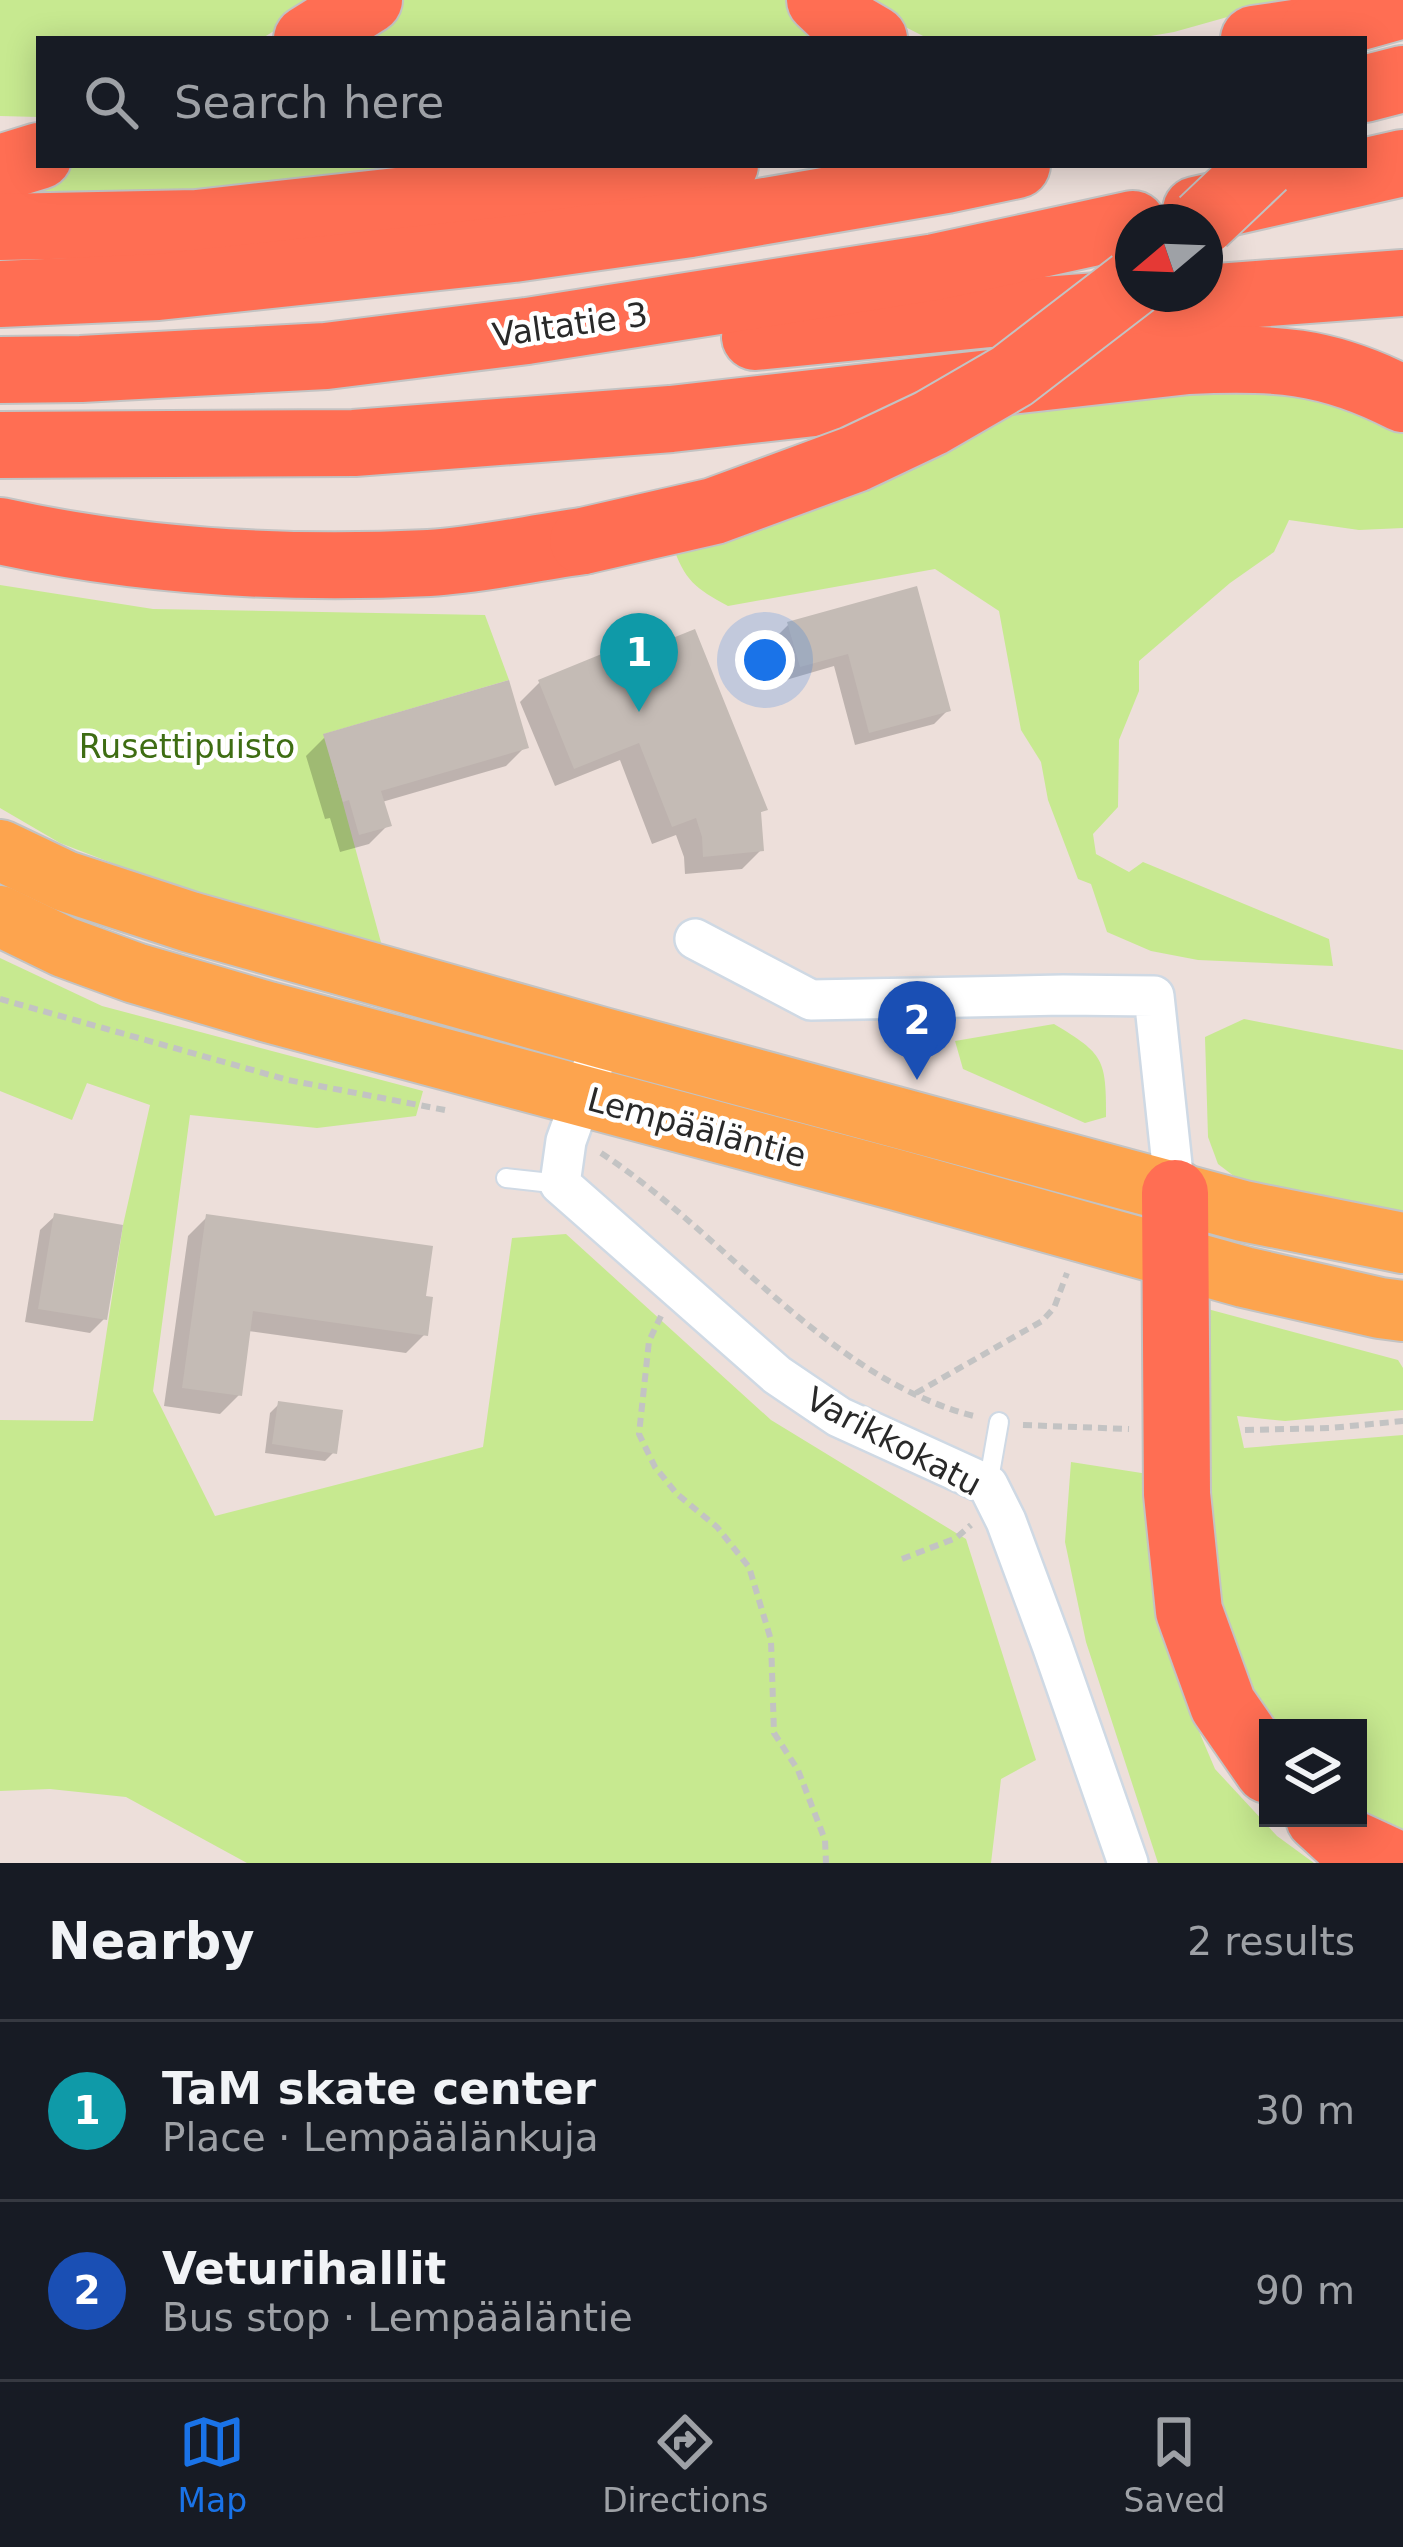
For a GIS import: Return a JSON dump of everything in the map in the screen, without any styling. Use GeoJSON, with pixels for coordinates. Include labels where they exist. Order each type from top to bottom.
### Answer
{"type":"FeatureCollection","features":[{"type":"Feature","properties":{"kind":"highway"},"geometry":{"type":"LineString","coordinates":[[312,36],[369,0]]}},
{"type":"Feature","properties":{"kind":"highway"},"geometry":{"type":"LineString","coordinates":[[820,0],[869,36]]}},
{"type":"Feature","properties":{"kind":"highway"},"geometry":{"type":"LineString","coordinates":[[1312,36],[1402,6]]}},
{"type":"Feature","properties":{"kind":"highway"},"geometry":{"type":"LineString","coordinates":[[1367,88],[1403,79]]}},
{"type":"Feature","properties":{"kind":"highway"},"geometry":{"type":"LineString","coordinates":[[0,168],[36,157]]}},
{"type":"Feature","properties":{"kind":"highway"},"geometry":{"type":"LineString","coordinates":[[0,227],[197,223],[697,168]]}},
{"type":"Feature","properties":{"kind":"highway"},"geometry":{"type":"LineString","coordinates":[[0,294],[158,287],[513,249],[690,224],[1003,168]]}},
{"type":"Feature","properties":{"kind":"highway"},"geometry":{"type":"LineString","coordinates":[[1222,204],[1260,168]]}},
{"type":"Feature","properties":{"kind":"highway","name":"Valtatie 3"},"geometry":{"type":"LineString","coordinates":[[1223,204],[1377,170]]}},
{"type":"Feature","properties":{"kind":"highway","name":"Valtatie 3"},"geometry":{"type":"LineString","coordinates":[[0,370],[326,356],[527,331],[935,267],[1115,228]]}},
{"type":"Feature","properties":{"kind":"highway"},"geometry":{"type":"LineString","coordinates":[[1223,290],[1403,283]]}},
{"type":"Feature","properties":{"kind":"highway"},"geometry":{"type":"LineString","coordinates":[[326,356],[538,358],[1115,297]]}},
{"type":"Feature","properties":{"kind":"highway"},"geometry":{"type":"LineString","coordinates":[[0,531],[62,544],[273,566],[434,562],[583,541],[713,511],[855,459],[931,424],[1120,312]]}},
{"type":"Feature","properties":{"kind":"highway"},"geometry":{"type":"LineString","coordinates":[[0,445],[377,441],[671,419],[1241,358],[1321,365],[1403,399]]}},
{"type":"Feature","properties":{"kind":"highway"},"geometry":{"type":"LineString","coordinates":[[1174,1193],[1177,1494],[1189,1611],[1223,1705],[1259,1757]]}},
{"type":"Feature","properties":{"kind":"highway"},"geometry":{"type":"LineString","coordinates":[[1329,1827],[1342,1839],[1394,1863]]}},
{"type":"Feature","properties":{"kind":"main road","name":"Lempääläntie"},"geometry":{"type":"LineString","coordinates":[[0,850],[65,881],[190,922],[603,1038],[1174,1193],[1403,1243]]}},
{"type":"Feature","properties":{"kind":"main road","name":"Lempääläntie"},"geometry":{"type":"LineString","coordinates":[[0,916],[64,947],[135,973],[1176,1258],[1403,1311]]}},
{"type":"Feature","properties":{"kind":"street"},"geometry":{"type":"LineString","coordinates":[[695,939],[812,1000],[1154,996],[1174,1193]]}},
{"type":"Feature","properties":{"kind":"street"},"geometry":{"type":"LineString","coordinates":[[560,1184],[566,1141],[603,1038]]}},
{"type":"Feature","properties":{"kind":"street","name":"Varikkokatu"},"geometry":{"type":"LineString","coordinates":[[560,1184],[777,1375],[838,1417],[992,1495],[1052,1645],[1128,1863]]}},
{"type":"Feature","properties":{"kind":"lane"},"geometry":{"type":"LineString","coordinates":[[506,1178],[560,1184]]}},
{"type":"Feature","properties":{"kind":"lane"},"geometry":{"type":"LineString","coordinates":[[992,1495],[999,1422]]}},
{"type":"Feature","properties":{"kind":"path"},"geometry":{"type":"LineString","coordinates":[[916,1393],[1042,1321],[1054,1307],[1069,1269]]}},
{"type":"Feature","properties":{"kind":"path"},"geometry":{"type":"LineString","coordinates":[[675,1285],[649,1341],[639,1434],[655,1467],[677,1494],[717,1527],[748,1567],[771,1640],[774,1733],[798,1770],[825,1840],[826,1863]]}},
{"type":"Feature","properties":{"kind":"path"},"geometry":{"type":"LineString","coordinates":[[1245,1430],[1403,1421]]}},
{"type":"Feature","properties":{"kind":"path"},"geometry":{"type":"LineString","coordinates":[[902,1558],[956,1538],[992,1495]]}},
{"type":"Feature","properties":{"kind":"green space"},"geometry":{"type":"Polygon","coordinates":[[[0,0],[324,0],[266,36],[36,36],[36,117],[0,116],[0,0]]]}},
{"type":"Feature","properties":{"kind":"green space"},"geometry":{"type":"Polygon","coordinates":[[[401,0],[794,0],[836,36],[339,36],[401,0]]]}},
{"type":"Feature","properties":{"kind":"green space"},"geometry":{"type":"Polygon","coordinates":[[[852,0],[1288,0],[1151,36],[923,36],[852,0]]]}},
{"type":"Feature","properties":{"kind":"green space"},"geometry":{"type":"Polygon","coordinates":[[[53,168],[505,168],[57,208],[0,183],[53,168]]]}},
{"type":"Feature","properties":{"kind":"green space"},"geometry":{"type":"Polygon","coordinates":[[[1262,380],[1403,429],[1403,528],[1359,530],[1289,520],[1274,552],[1139,661],[1139,691],[1119,740],[1118,807],[1093,834],[1096,854],[1129,872],[1143,862],[1329,939],[1333,966],[1198,960],[1151,951],[1107,932],[1091,884],[1078,879],[1048,800],[1041,762],[1021,730],[999,611],[935,569],[728,606],[692,582],[672,544],[1014,400],[1262,380]]]}},
{"type":"Feature","properties":{"kind":"green space","name":"Rusettipuisto"},"geometry":{"type":"Polygon","coordinates":[[[0,585],[153,609],[485,615],[509,680],[324,734],[382,946],[174,887],[60,843],[0,808],[0,585]]]}},
{"type":"Feature","properties":{"kind":"green space"},"geometry":{"type":"Polygon","coordinates":[[[0,958],[102,1006],[423,1091],[416,1116],[317,1128],[190,1115],[153,1391],[215,1516],[483,1447],[512,1238],[566,1234],[771,1420],[966,1539],[1036,1760],[1001,1779],[991,1863],[247,1863],[126,1797],[50,1789],[0,1791],[0,1420],[93,1421],[123,1225],[150,1105],[87,1083],[72,1120],[0,1091],[0,958]]]}},
{"type":"Feature","properties":{"kind":"green space"},"geometry":{"type":"Polygon","coordinates":[[[1244,1019],[1403,1050],[1403,1225],[1243,1183],[1218,1164],[1208,1137],[1205,1037],[1244,1019]]]}},
{"type":"Feature","properties":{"kind":"green space"},"geometry":{"type":"Polygon","coordinates":[[[1054,1024],[1099,1060],[1106,1117],[1085,1123],[963,1069],[955,1041],[1054,1024]]]}},
{"type":"Feature","properties":{"kind":"green space"},"geometry":{"type":"Polygon","coordinates":[[[1200,1307],[1398,1360],[1403,1368],[1403,1410],[1285,1421],[1237,1416],[1244,1448],[1403,1435],[1403,1852],[1367,1825],[1367,1719],[1264,1719],[1198,1583],[1200,1307]]]}},
{"type":"Feature","properties":{"kind":"green space"},"geometry":{"type":"Polygon","coordinates":[[[1071,1462],[1148,1474],[1159,1598],[1181,1689],[1215,1769],[1259,1817],[1259,1827],[1269,1827],[1314,1863],[1158,1863],[1086,1642],[1065,1542],[1071,1462]]]}},
{"type":"Feature","properties":{"kind":"building"},"geometry":{"type":"Polygon","coordinates":[[[917,586],[951,711],[869,733],[848,654],[800,667],[787,622],[917,586]]]}},
{"type":"Feature","properties":{"kind":"building"},"geometry":{"type":"Polygon","coordinates":[[[695,629],[768,810],[761,812],[764,851],[703,857],[696,818],[672,827],[639,743],[574,769],[538,680],[604,653],[608,664],[695,629]]]}},
{"type":"Feature","properties":{"kind":"building"},"geometry":{"type":"Polygon","coordinates":[[[509,680],[529,748],[381,791],[392,826],[359,835],[349,800],[343,802],[323,734],[509,680]]]}},
{"type":"Feature","properties":{"kind":"building"},"geometry":{"type":"Polygon","coordinates":[[[54,1213],[123,1225],[107,1320],[38,1309],[54,1213]]]}},
{"type":"Feature","properties":{"kind":"building"},"geometry":{"type":"Polygon","coordinates":[[[206,1214],[433,1246],[426,1296],[433,1297],[428,1336],[253,1311],[242,1396],[182,1388],[206,1214]]]}},
{"type":"Feature","properties":{"kind":"building"},"geometry":{"type":"Polygon","coordinates":[[[278,1401],[343,1410],[337,1454],[272,1444],[278,1401]]]}},
{"type":"Feature","properties":{"kind":"place","name":"TaM skate center"},"geometry":{"type":"Point","coordinates":[639,712]}},
{"type":"Feature","properties":{"kind":"place","name":"Veturihallit"},"geometry":{"type":"Point","coordinates":[917,1080]}}]}
